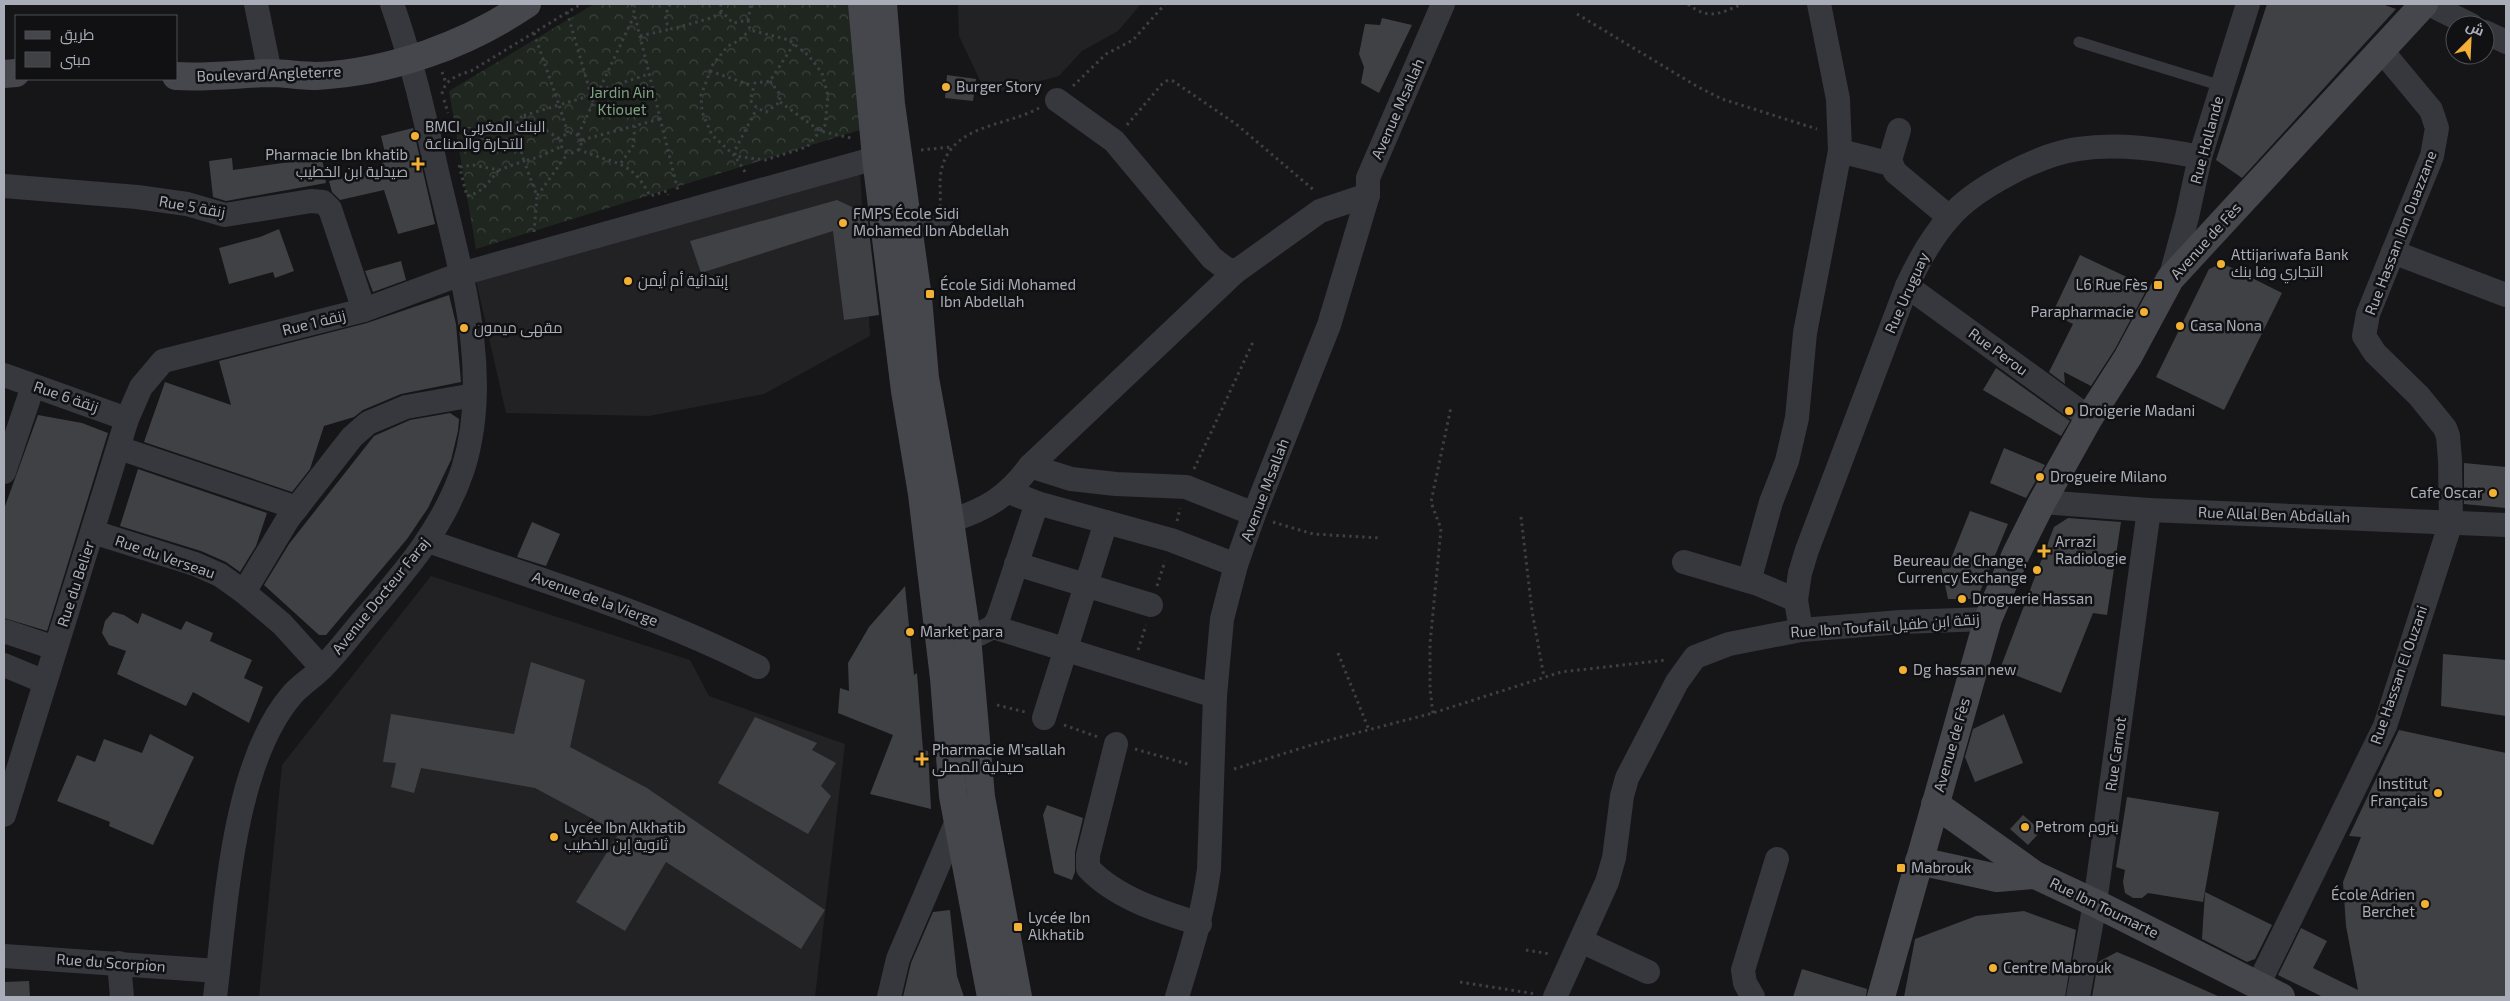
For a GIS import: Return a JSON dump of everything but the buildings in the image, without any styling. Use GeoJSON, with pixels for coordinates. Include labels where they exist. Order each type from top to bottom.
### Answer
{"type":"FeatureCollection","features":[{"type":"Feature","properties":{"kind":"main road","name":"Boulevard Angleterre"},"geometry":{"type":"LineString","coordinates":[[178,76],[270,73],[317,76],[366,70],[411,60],[465,39],[527,4]]}},
{"type":"Feature","properties":{"kind":"main road"},"geometry":{"type":"LineString","coordinates":[[862,4],[887,155],[907,224],[918,298],[925,378],[950,521],[967,637],[980,797],[1018,997]]}},
{"type":"Feature","properties":{"kind":"main road"},"geometry":{"type":"LineString","coordinates":[[882,4],[886,59],[887,155],[904,391],[922,494],[944,678],[956,821],[991,997]]}},
{"type":"Feature","properties":{"kind":"main road","name":"Avenue de Fès"},"geometry":{"type":"LineString","coordinates":[[1881,997],[1988,619],[2016,554],[2042,502],[2089,418],[2128,357],[2170,279],[2424,4]]}},
{"type":"Feature","properties":{"kind":"main road","name":"Rue Ibn Toumarte"},"geometry":{"type":"LineString","coordinates":[[1935,804],[2035,875],[2096,903],[2270,991]]}},
{"type":"Feature","properties":{"kind":"main road"},"geometry":{"type":"LineString","coordinates":[[1919,861],[1997,878],[2035,875]]}},
{"type":"Feature","properties":{"kind":"street"},"geometry":{"type":"LineString","coordinates":[[256,4],[270,73]]}},
{"type":"Feature","properties":{"kind":"street","name":"Avenue Docteur Faraj"},"geometry":{"type":"LineString","coordinates":[[215,997],[236,838],[250,778],[259,751],[291,696],[322,668],[428,541],[462,471],[474,427],[474,394],[468,312],[461,274],[411,60],[392,4]]}},
{"type":"Feature","properties":{"kind":"street","name":"Avenue Msallah"},"geometry":{"type":"LineString","coordinates":[[1177,997],[1200,924],[1208,869],[1218,646],[1222,619],[1236,565],[1254,514],[1329,324],[1368,195],[1368,178],[1443,4]]}},
{"type":"Feature","properties":{"kind":"street"},"geometry":{"type":"LineString","coordinates":[[1749,581],[1771,502],[1787,461],[1798,418],[1805,333],[1840,142],[1838,98],[1819,4]]}},
{"type":"Feature","properties":{"kind":"street","name":"Rue Hollande"},"geometry":{"type":"LineString","coordinates":[[2170,279],[2187,217],[2200,157],[2248,4]]}},
{"type":"Feature","properties":{"kind":"street"},"geometry":{"type":"LineString","coordinates":[[2429,4],[2452,15]]}},
{"type":"Feature","properties":{"kind":"street","name":"Rue Hassan Ibn Ouazzane"},"geometry":{"type":"LineString","coordinates":[[2382,51],[2431,110],[2437,128],[2432,156],[2368,314],[2364,336],[2375,353],[2419,396],[2445,428],[2449,452],[2451,522]]}},
{"type":"Feature","properties":{"kind":"street"},"geometry":{"type":"LineString","coordinates":[[1057,100],[1114,141],[1212,258],[1225,268],[1236,272]]}},
{"type":"Feature","properties":{"kind":"street"},"geometry":{"type":"LineString","coordinates":[[1891,164],[1891,157],[1900,130]]}},
{"type":"Feature","properties":{"kind":"street"},"geometry":{"type":"LineString","coordinates":[[1840,142],[1891,164],[1900,177],[1949,217]]}},
{"type":"Feature","properties":{"kind":"street","name":"Rue Uruguay"},"geometry":{"type":"LineString","coordinates":[[1801,630],[1796,600],[1800,573],[1817,519],[1906,286],[1924,251],[1949,217],[1990,185],[2012,172],[2064,151],[2094,147],[2134,147],[2200,157]]}},
{"type":"Feature","properties":{"kind":"street","name":"Rue 1 زنقة"},"geometry":{"type":"LineString","coordinates":[[163,361],[364,310],[461,274],[887,155]]}},
{"type":"Feature","properties":{"kind":"street","name":"Rue 5 زنقة"},"geometry":{"type":"LineString","coordinates":[[4,186],[137,197],[187,204],[225,214],[311,201],[323,202],[330,209],[364,310]]}},
{"type":"Feature","properties":{"kind":"street"},"geometry":{"type":"LineString","coordinates":[[950,521],[980,511],[1009,492],[1030,466],[1236,272],[1329,206],[1368,195]]}},
{"type":"Feature","properties":{"kind":"street"},"geometry":{"type":"LineString","coordinates":[[2393,252],[2506,295]]}},
{"type":"Feature","properties":{"kind":"street","name":"Rue Perou"},"geometry":{"type":"LineString","coordinates":[[1906,286],[2089,418]]}},
{"type":"Feature","properties":{"kind":"street","name":"Rue du Belier"},"geometry":{"type":"LineString","coordinates":[[4,816],[127,418],[141,387],[163,361]]}},
{"type":"Feature","properties":{"kind":"street","name":"Rue 6 زنقة"},"geometry":{"type":"LineString","coordinates":[[4,375],[127,418]]}},
{"type":"Feature","properties":{"kind":"street"},"geometry":{"type":"LineString","coordinates":[[4,472],[33,386]]}},
{"type":"Feature","properties":{"kind":"street"},"geometry":{"type":"LineString","coordinates":[[244,592],[276,538],[352,436],[368,423],[406,407],[474,394]]}},
{"type":"Feature","properties":{"kind":"street"},"geometry":{"type":"LineString","coordinates":[[119,448],[297,508]]}},
{"type":"Feature","properties":{"kind":"street"},"geometry":{"type":"LineString","coordinates":[[1030,466],[1071,479],[1116,484],[1186,487],[1254,514]]}},
{"type":"Feature","properties":{"kind":"street"},"geometry":{"type":"LineString","coordinates":[[1009,492],[1037,503],[1171,540],[1236,565]]}},
{"type":"Feature","properties":{"kind":"street","name":"Rue Allal Ben Abdallah"},"geometry":{"type":"LineString","coordinates":[[2042,502],[2149,510],[2506,525]]}},
{"type":"Feature","properties":{"kind":"street"},"geometry":{"type":"LineString","coordinates":[[993,628],[1037,503]]}},
{"type":"Feature","properties":{"kind":"street","name":"Rue Carnot"},"geometry":{"type":"LineString","coordinates":[[2078,997],[2096,903],[2149,510]]}},
{"type":"Feature","properties":{"kind":"street"},"geometry":{"type":"LineString","coordinates":[[1044,718],[1106,522]]}},
{"type":"Feature","properties":{"kind":"street","name":"Rue Hassan El Ouzani"},"geometry":{"type":"LineString","coordinates":[[2270,991],[2385,726],[2451,522]]}},
{"type":"Feature","properties":{"kind":"street","name":"Rue du Verseau"},"geometry":{"type":"LineString","coordinates":[[93,532],[195,564],[220,575],[244,592],[282,624],[322,668]]}},
{"type":"Feature","properties":{"kind":"street","name":"Avenue de la Vierge"},"geometry":{"type":"LineString","coordinates":[[428,541],[571,589],[672,626],[758,667]]}},
{"type":"Feature","properties":{"kind":"street"},"geometry":{"type":"LineString","coordinates":[[1684,562],[1749,581],[1796,600]]}},
{"type":"Feature","properties":{"kind":"street"},"geometry":{"type":"LineString","coordinates":[[1016,564],[1152,605]]}},
{"type":"Feature","properties":{"kind":"street","name":"Rue Ibn Toufail زنقة ابن طفيل"},"geometry":{"type":"LineString","coordinates":[[1695,657],[1729,644],[1801,630],[1901,622],[1988,619]]}},
{"type":"Feature","properties":{"kind":"street"},"geometry":{"type":"LineString","coordinates":[[967,637],[993,628],[1215,696]]}},
{"type":"Feature","properties":{"kind":"street"},"geometry":{"type":"LineString","coordinates":[[4,631],[55,648]]}},
{"type":"Feature","properties":{"kind":"street"},"geometry":{"type":"LineString","coordinates":[[1550,996],[1581,941],[1607,882],[1614,858],[1622,796],[1627,778],[1677,682],[1695,657]]}},
{"type":"Feature","properties":{"kind":"street"},"geometry":{"type":"LineString","coordinates":[[4,665],[45,682]]}},
{"type":"Feature","properties":{"kind":"street"},"geometry":{"type":"LineString","coordinates":[[1116,744],[1090,848],[1088,868],[1104,882],[1145,905],[1200,924]]}},
{"type":"Feature","properties":{"kind":"street"},"geometry":{"type":"LineString","coordinates":[[889,997],[898,959],[956,821]]}},
{"type":"Feature","properties":{"kind":"street"},"geometry":{"type":"LineString","coordinates":[[1753,997],[1745,982],[1743,970],[1776,859]]}},
{"type":"Feature","properties":{"kind":"street"},"geometry":{"type":"LineString","coordinates":[[1581,941],[1648,972]]}},
{"type":"Feature","properties":{"kind":"street","name":"Rue du Scorpion"},"geometry":{"type":"LineString","coordinates":[[4,956],[218,971]]}},
{"type":"Feature","properties":{"kind":"street"},"geometry":{"type":"LineString","coordinates":[[120,963],[122,997]]}},
{"type":"Feature","properties":{"kind":"lane"},"geometry":{"type":"LineString","coordinates":[[2079,42],[2222,86]]}},
{"type":"Feature","properties":{"kind":"lane"},"geometry":{"type":"LineString","coordinates":[[907,224],[943,220]]}},
{"type":"Feature","properties":{"kind":"path"},"geometry":{"type":"LineString","coordinates":[[448,114],[442,93],[446,83],[458,75],[471,71],[581,4]]}},
{"type":"Feature","properties":{"kind":"path"},"geometry":{"type":"LineString","coordinates":[[632,4],[679,197]]}},
{"type":"Feature","properties":{"kind":"path"},"geometry":{"type":"LineString","coordinates":[[670,4],[665,20],[667,26],[672,29]]}},
{"type":"Feature","properties":{"kind":"path"},"geometry":{"type":"LineString","coordinates":[[721,4],[722,12],[733,23],[748,20]]}},
{"type":"Feature","properties":{"kind":"path"},"geometry":{"type":"LineString","coordinates":[[750,30],[748,20],[751,4]]}},
{"type":"Feature","properties":{"kind":"path"},"geometry":{"type":"LineString","coordinates":[[887,155],[951,147],[971,132],[1028,114],[1057,100],[1101,58],[1133,40],[1165,4]]}},
{"type":"Feature","properties":{"kind":"path"},"geometry":{"type":"LineString","coordinates":[[1688,4],[1701,13],[1710,15],[1743,4]]}},
{"type":"Feature","properties":{"kind":"path"},"geometry":{"type":"LineString","coordinates":[[567,12],[594,103]]}},
{"type":"Feature","properties":{"kind":"path"},"geometry":{"type":"LineString","coordinates":[[640,36],[711,18],[722,12]]}},
{"type":"Feature","properties":{"kind":"path"},"geometry":{"type":"LineString","coordinates":[[1577,14],[1698,87],[1722,99],[1800,124],[1840,142]]}},
{"type":"Feature","properties":{"kind":"path"},"geometry":{"type":"LineString","coordinates":[[578,136],[635,16]]}},
{"type":"Feature","properties":{"kind":"path"},"geometry":{"type":"LineString","coordinates":[[736,156],[765,160],[807,147],[825,125],[827,116],[825,81],[808,56],[789,40],[750,30]]}},
{"type":"Feature","properties":{"kind":"path"},"geometry":{"type":"LineString","coordinates":[[749,178],[736,156],[712,135],[706,126],[702,112],[701,96],[710,71],[728,46],[738,41],[750,30]]}},
{"type":"Feature","properties":{"kind":"path"},"geometry":{"type":"LineString","coordinates":[[534,33],[568,133]]}},
{"type":"Feature","properties":{"kind":"path"},"geometry":{"type":"LineString","coordinates":[[780,102],[766,112],[757,108],[750,100],[755,83],[770,81],[794,44]]}},
{"type":"Feature","properties":{"kind":"path"},"geometry":{"type":"LineString","coordinates":[[710,71],[753,86]]}},
{"type":"Feature","properties":{"kind":"path"},"geometry":{"type":"LineString","coordinates":[[599,90],[649,74]]}},
{"type":"Feature","properties":{"kind":"path"},"geometry":{"type":"LineString","coordinates":[[1114,141],[1162,84],[1168,80],[1173,81],[1243,129],[1305,180],[1329,206]]}},
{"type":"Feature","properties":{"kind":"path"},"geometry":{"type":"LineString","coordinates":[[770,81],[780,94],[780,102]]}},
{"type":"Feature","properties":{"kind":"path"},"geometry":{"type":"LineString","coordinates":[[534,235],[537,196],[514,127],[522,116],[592,95]]}},
{"type":"Feature","properties":{"kind":"path"},"geometry":{"type":"LineString","coordinates":[[780,102],[820,131],[855,140],[854,142]]}},
{"type":"Feature","properties":{"kind":"path"},"geometry":{"type":"LineString","coordinates":[[736,156],[738,142],[757,108]]}},
{"type":"Feature","properties":{"kind":"path"},"geometry":{"type":"LineString","coordinates":[[522,116],[562,140]]}},
{"type":"Feature","properties":{"kind":"path"},"geometry":{"type":"LineString","coordinates":[[537,196],[568,153],[578,148],[582,140],[660,119]]}},
{"type":"Feature","properties":{"kind":"path"},"geometry":{"type":"LineString","coordinates":[[621,163],[633,146],[635,126]]}},
{"type":"Feature","properties":{"kind":"path"},"geometry":{"type":"LineString","coordinates":[[568,133],[578,136],[582,140]]}},
{"type":"Feature","properties":{"kind":"path"},"geometry":{"type":"LineString","coordinates":[[568,133],[562,140],[562,146],[568,153]]}},
{"type":"Feature","properties":{"kind":"path"},"geometry":{"type":"LineString","coordinates":[[460,167],[473,165],[500,170],[539,157],[562,146]]}},
{"type":"Feature","properties":{"kind":"path"},"geometry":{"type":"LineString","coordinates":[[943,220],[941,171],[951,147]]}},
{"type":"Feature","properties":{"kind":"path"},"geometry":{"type":"LineString","coordinates":[[578,148],[593,156],[621,163],[633,170],[650,196],[667,191],[670,200]]}},
{"type":"Feature","properties":{"kind":"path"},"geometry":{"type":"LineString","coordinates":[[458,162],[468,203]]}},
{"type":"Feature","properties":{"kind":"path"},"geometry":{"type":"LineString","coordinates":[[467,196],[478,193],[487,187],[500,170]]}},
{"type":"Feature","properties":{"kind":"path"},"geometry":{"type":"LineString","coordinates":[[1433,713],[1430,689],[1430,644],[1441,529],[1431,502],[1451,407]]}},
{"type":"Feature","properties":{"kind":"path"},"geometry":{"type":"LineString","coordinates":[[1254,514],[1313,534],[1380,538]]}},
{"type":"Feature","properties":{"kind":"path"},"geometry":{"type":"LineString","coordinates":[[1521,517],[1532,611],[1544,677]]}},
{"type":"Feature","properties":{"kind":"path"},"geometry":{"type":"LineString","coordinates":[[1338,653],[1369,730]]}},
{"type":"Feature","properties":{"kind":"path"},"geometry":{"type":"LineString","coordinates":[[972,698],[1044,718],[1116,744],[1212,771],[1241,768],[1433,713],[1561,672],[1695,657]]}},
{"type":"Feature","properties":{"kind":"path"},"geometry":{"type":"LineString","coordinates":[[1460,982],[1550,996]]}},
{"type":"Feature","properties":{"kind":"shaded area"},"geometry":{"type":"Polygon","coordinates":[[[958,4],[1141,4],[1118,31],[1082,51],[1059,76],[987,95],[959,36],[958,4]]]}},
{"type":"Feature","properties":{"kind":"shaded area"},"geometry":{"type":"Polygon","coordinates":[[[860,173],[870,336],[764,394],[649,416],[506,413],[475,276],[860,173]]]}},
{"type":"Feature","properties":{"kind":"shaded area","name":"Lycée Ibn Alkhatib ثانوية إبن الخطيب"},"geometry":{"type":"Polygon","coordinates":[[[431,576],[690,660],[709,696],[845,744],[815,997],[259,997],[282,765],[431,576]]]}},
{"type":"Feature","properties":{"kind":"green space","name":"Jardin Ain Ktiouet"},"geometry":{"type":"Polygon","coordinates":[[[594,4],[853,4],[860,130],[476,249],[449,91],[594,4]]]}},
{"type":"Feature","properties":{"kind":"place","name":"Burger Story"},"geometry":{"type":"Point","coordinates":[946,87]}},
{"type":"Feature","properties":{"kind":"place","name":"BMCI البنك المغربي للتجارة والصناعة"},"geometry":{"type":"Point","coordinates":[415,136]}},
{"type":"Feature","properties":{"kind":"place","name":"Pharmacie Ibn khatib صيدلية ابن الخطيب"},"geometry":{"type":"Point","coordinates":[418,164]}},
{"type":"Feature","properties":{"kind":"place","name":"FMPS École Sidi Mohamed Ibn Abdellah"},"geometry":{"type":"Point","coordinates":[843,223]}},
{"type":"Feature","properties":{"kind":"place","name":"Attijariwafa Bank التجاري وفا بنك"},"geometry":{"type":"Point","coordinates":[2221,264]}},
{"type":"Feature","properties":{"kind":"place","name":"إبتدائية أم أيمن"},"geometry":{"type":"Point","coordinates":[628,281]}},
{"type":"Feature","properties":{"kind":"place","name":"L6 Rue Fès"},"geometry":{"type":"Point","coordinates":[2158,285]}},
{"type":"Feature","properties":{"kind":"place","name":"École Sidi Mohamed Ibn Abdellah"},"geometry":{"type":"Point","coordinates":[930,294]}},
{"type":"Feature","properties":{"kind":"place","name":"Parapharmacie"},"geometry":{"type":"Point","coordinates":[2144,312]}},
{"type":"Feature","properties":{"kind":"place","name":"Casa Nona"},"geometry":{"type":"Point","coordinates":[2180,326]}},
{"type":"Feature","properties":{"kind":"place","name":"مقهى ميمون"},"geometry":{"type":"Point","coordinates":[464,328]}},
{"type":"Feature","properties":{"kind":"place","name":"Droigerie Madani"},"geometry":{"type":"Point","coordinates":[2069,411]}},
{"type":"Feature","properties":{"kind":"place","name":"Drogueire Milano"},"geometry":{"type":"Point","coordinates":[2040,477]}},
{"type":"Feature","properties":{"kind":"place","name":"Cafe Oscar"},"geometry":{"type":"Point","coordinates":[2493,493]}},
{"type":"Feature","properties":{"kind":"place","name":"Arrazi Radiologie"},"geometry":{"type":"Point","coordinates":[2044,551]}},
{"type":"Feature","properties":{"kind":"place","name":"Beureau de Change, Currency Exchange"},"geometry":{"type":"Point","coordinates":[2037,570]}},
{"type":"Feature","properties":{"kind":"place","name":"Droguerie Hassan"},"geometry":{"type":"Point","coordinates":[1962,599]}},
{"type":"Feature","properties":{"kind":"place","name":"Market para"},"geometry":{"type":"Point","coordinates":[910,632]}},
{"type":"Feature","properties":{"kind":"place","name":"Dg hassan new"},"geometry":{"type":"Point","coordinates":[1903,670]}},
{"type":"Feature","properties":{"kind":"place","name":"Pharmacie M'sallah صيدلية المصلى"},"geometry":{"type":"Point","coordinates":[922,759]}},
{"type":"Feature","properties":{"kind":"place","name":"Institut Français"},"geometry":{"type":"Point","coordinates":[2438,793]}},
{"type":"Feature","properties":{"kind":"place","name":"Petrom بتروم"},"geometry":{"type":"Point","coordinates":[2025,827]}},
{"type":"Feature","properties":{"kind":"place","name":"Lycée Ibn Alkhatib ثانوية إبن الخطيب"},"geometry":{"type":"Point","coordinates":[554,837]}},
{"type":"Feature","properties":{"kind":"place","name":"Mabrouk"},"geometry":{"type":"Point","coordinates":[1901,868]}},
{"type":"Feature","properties":{"kind":"place","name":"École Adrien Berchet"},"geometry":{"type":"Point","coordinates":[2425,904]}},
{"type":"Feature","properties":{"kind":"place","name":"Lycée Ibn Alkhatib"},"geometry":{"type":"Point","coordinates":[1018,927]}},
{"type":"Feature","properties":{"kind":"place","name":"Centre Mabrouk"},"geometry":{"type":"Point","coordinates":[1993,968]}}]}
